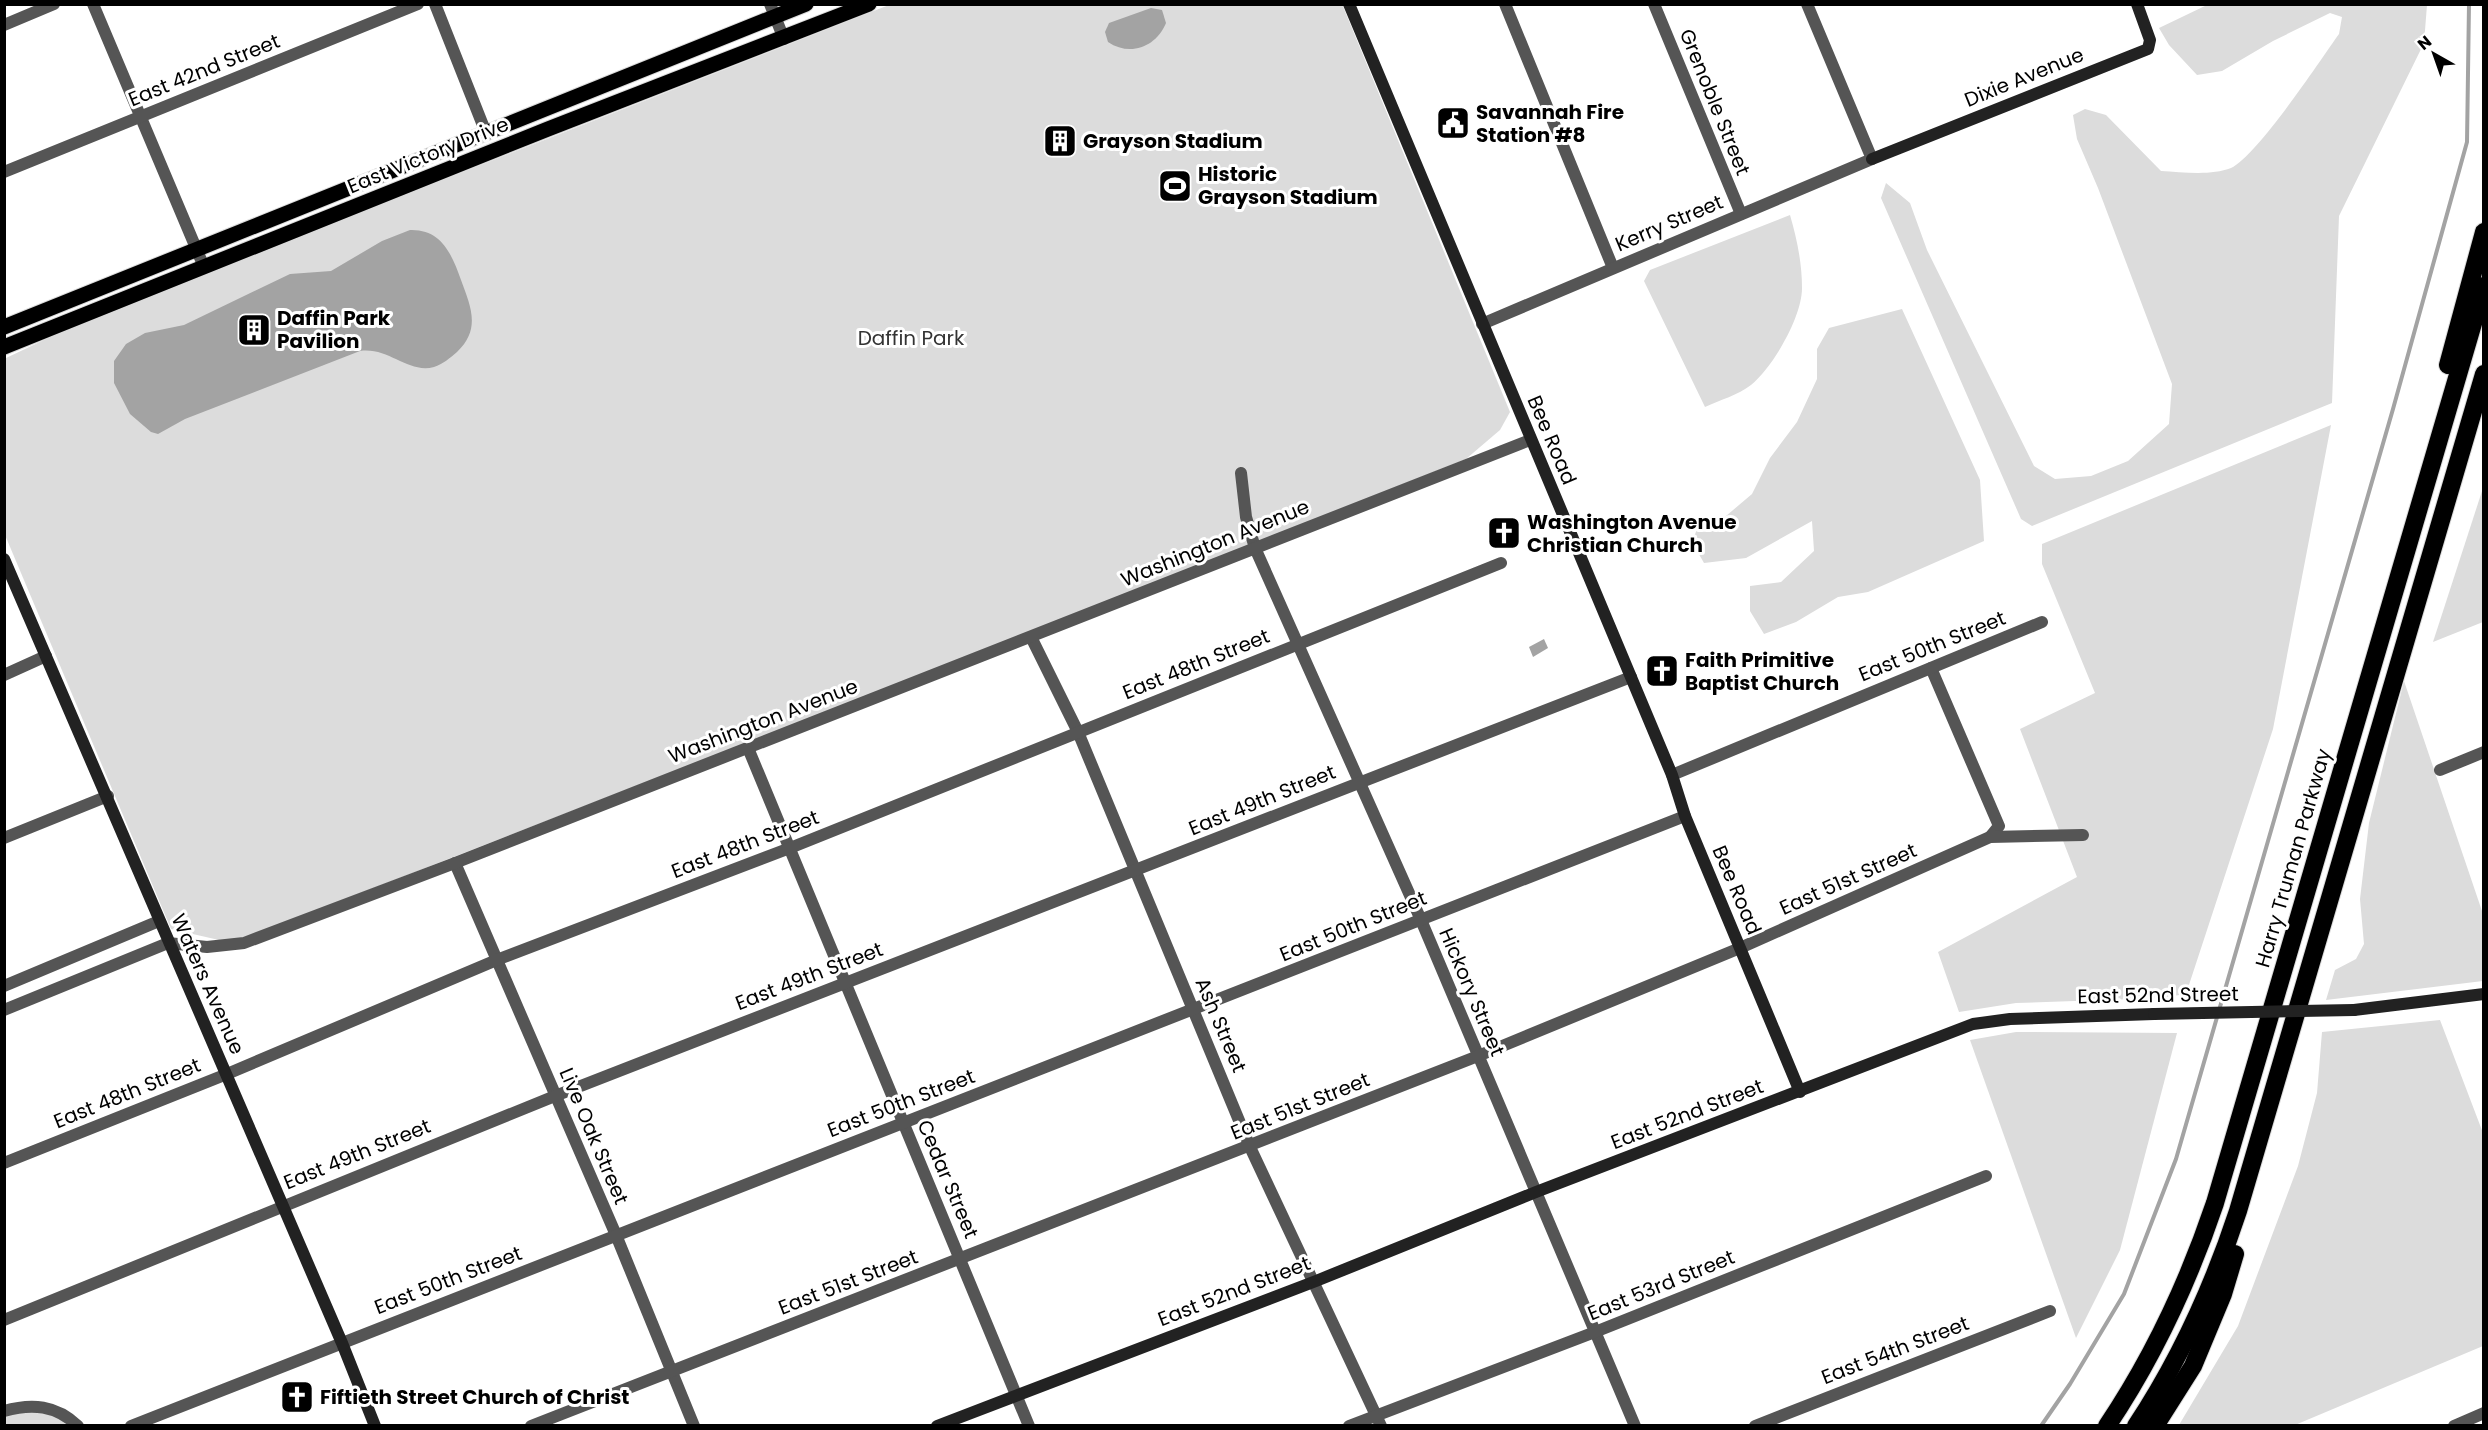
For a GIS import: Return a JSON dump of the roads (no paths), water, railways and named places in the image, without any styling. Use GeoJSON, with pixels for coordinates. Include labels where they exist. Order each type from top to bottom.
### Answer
{"type":"FeatureCollection","features":[{"type":"Feature","properties":{"kind":"highway"},"geometry":{"type":"LineString","coordinates":[[2350,744],[2484,232]]}},
{"type":"Feature","properties":{"kind":"highway","name":"Harry Truman Parkway"},"geometry":{"type":"LineString","coordinates":[[2107,1425],[2152,1354],[2202,1242],[2484,286]]}},
{"type":"Feature","properties":{"kind":"highway"},"geometry":{"type":"LineString","coordinates":[[2136,1425],[2174,1366],[2210,1290],[2252,1166],[2484,374]]}},
{"type":"Feature","properties":{"kind":"highway"},"geometry":{"type":"LineString","coordinates":[[2155,1425],[2193,1366],[2223,1294],[2241,1232],[2252,1166]]}},
{"type":"Feature","properties":{"kind":"main road","name":"East Victory Drive"},"geometry":{"type":"LineString","coordinates":[[4,327],[486,134],[772,11],[806,4]]}},
{"type":"Feature","properties":{"kind":"main road","name":"East Victory Drive"},"geometry":{"type":"LineString","coordinates":[[4,347],[869,4]]}},
{"type":"Feature","properties":{"kind":"main road","name":"Bee Road"},"geometry":{"type":"LineString","coordinates":[[1349,4],[1672,775],[1685,816],[1800,1092]]}},
{"type":"Feature","properties":{"kind":"main road","name":"Dixie Avenue"},"geometry":{"type":"LineString","coordinates":[[1872,159],[2148,49],[2150,40],[2137,4]]}},
{"type":"Feature","properties":{"kind":"main road"},"geometry":{"type":"LineString","coordinates":[[461,165],[464,157],[484,146],[486,134]]}},
{"type":"Feature","properties":{"kind":"main road"},"geometry":{"type":"LineString","coordinates":[[4,356],[46,336],[67,321]]}},
{"type":"Feature","properties":{"kind":"main road","name":"Waters Avenue"},"geometry":{"type":"LineString","coordinates":[[4,559],[342,1342],[375,1425]]}},
{"type":"Feature","properties":{"kind":"main road","name":"East 52nd Street"},"geometry":{"type":"LineString","coordinates":[[937,1425],[1316,1281],[1536,1192],[1973,1024],[2010,1019],[2354,1010],[2484,994]]}},
{"type":"Feature","properties":{"kind":"street"},"geometry":{"type":"LineString","coordinates":[[4,25],[54,4]]}},
{"type":"Feature","properties":{"kind":"street"},"geometry":{"type":"LineString","coordinates":[[93,4],[139,118],[204,267]]}},
{"type":"Feature","properties":{"kind":"street","name":"East 42nd Street"},"geometry":{"type":"LineString","coordinates":[[4,172],[418,4]]}},
{"type":"Feature","properties":{"kind":"street"},"geometry":{"type":"LineString","coordinates":[[435,4],[486,134]]}},
{"type":"Feature","properties":{"kind":"street"},"geometry":{"type":"LineString","coordinates":[[1505,4],[1613,268]]}},
{"type":"Feature","properties":{"kind":"street","name":"Grenoble Street"},"geometry":{"type":"LineString","coordinates":[[1654,4],[1741,214]]}},
{"type":"Feature","properties":{"kind":"street"},"geometry":{"type":"LineString","coordinates":[[1807,4],[1872,159]]}},
{"type":"Feature","properties":{"kind":"street"},"geometry":{"type":"LineString","coordinates":[[772,11],[783,39]]}},
{"type":"Feature","properties":{"kind":"street","name":"Kerry Street"},"geometry":{"type":"LineString","coordinates":[[1482,324],[1872,159]]}},
{"type":"Feature","properties":{"kind":"street","name":"Washington Avenue"},"geometry":{"type":"LineString","coordinates":[[4,1010],[168,943],[207,947],[244,943],[455,863],[1530,440]]}},
{"type":"Feature","properties":{"kind":"street","name":"Hickory Street"},"geometry":{"type":"LineString","coordinates":[[1241,473],[1246,517],[1255,548],[1421,920],[1635,1425]]}},
{"type":"Feature","properties":{"kind":"street","name":"East 48th Street"},"geometry":{"type":"LineString","coordinates":[[4,1163],[227,1074],[499,959],[790,848],[1501,562]]}},
{"type":"Feature","properties":{"kind":"street","name":"East 50th Street"},"geometry":{"type":"LineString","coordinates":[[1672,775],[2042,622]]}},
{"type":"Feature","properties":{"kind":"street","name":"Ash Street"},"geometry":{"type":"LineString","coordinates":[[1031,637],[1078,732],[1250,1147],[1316,1281],[1379,1420]]}},
{"type":"Feature","properties":{"kind":"street"},"geometry":{"type":"LineString","coordinates":[[4,675],[46,656]]}},
{"type":"Feature","properties":{"kind":"street"},"geometry":{"type":"LineString","coordinates":[[1931,668],[1999,826],[1990,837]]}},
{"type":"Feature","properties":{"kind":"street","name":"East 49th Street"},"geometry":{"type":"LineString","coordinates":[[4,1320],[555,1096],[1631,677]]}},
{"type":"Feature","properties":{"kind":"street","name":"Cedar Street"},"geometry":{"type":"LineString","coordinates":[[748,748],[1029,1425]]}},
{"type":"Feature","properties":{"kind":"street"},"geometry":{"type":"LineString","coordinates":[[2440,770],[2484,752]]}},
{"type":"Feature","properties":{"kind":"street"},"geometry":{"type":"LineString","coordinates":[[4,838],[108,796]]}},
{"type":"Feature","properties":{"kind":"street","name":"East 50th Street"},"geometry":{"type":"LineString","coordinates":[[131,1425],[1195,1011],[1685,816]]}},
{"type":"Feature","properties":{"kind":"street","name":"East 51st Street"},"geometry":{"type":"LineString","coordinates":[[531,1425],[1250,1147],[1478,1056],[1740,948],[1990,837],[2083,835]]}},
{"type":"Feature","properties":{"kind":"street","name":"Live Oak Street"},"geometry":{"type":"LineString","coordinates":[[455,863],[499,959],[694,1425]]}},
{"type":"Feature","properties":{"kind":"street"},"geometry":{"type":"LineString","coordinates":[[4,986],[159,921]]}},
{"type":"Feature","properties":{"kind":"street","name":"East 53rd Street"},"geometry":{"type":"LineString","coordinates":[[1349,1425],[1379,1420],[1986,1176]]}},
{"type":"Feature","properties":{"kind":"street","name":"East 54th Street"},"geometry":{"type":"LineString","coordinates":[[1755,1425],[2050,1311]]}},
{"type":"Feature","properties":{"kind":"street"},"geometry":{"type":"LineString","coordinates":[[4,1411],[23,1406],[37,1406],[51,1409],[78,1425]]}},
{"type":"Feature","properties":{"kind":"street"},"geometry":{"type":"LineString","coordinates":[[2454,1425],[2484,1413]]}},
{"type":"Feature","properties":{"kind":"waterway"},"geometry":{"type":"LineString","coordinates":[[2041,1426],[2070,1384],[2124,1294],[2176,1159],[2393,409],[2467,142],[2469,4]]}},
{"type":"Feature","properties":{"kind":"place","name":"Savannah Fire Station #8"},"geometry":{"type":"Point","coordinates":[1453,123]}},
{"type":"Feature","properties":{"kind":"place","name":"Grayson Stadium"},"geometry":{"type":"Point","coordinates":[1060,141]}},
{"type":"Feature","properties":{"kind":"place","name":"Historic Grayson Stadium"},"geometry":{"type":"Point","coordinates":[1175,186]}},
{"type":"Feature","properties":{"kind":"place","name":"Daffin Park Pavilion"},"geometry":{"type":"Point","coordinates":[254,330]}},
{"type":"Feature","properties":{"kind":"place","name":"Washington Avenue Christian Church"},"geometry":{"type":"Point","coordinates":[1504,533]}},
{"type":"Feature","properties":{"kind":"place","name":"Faith Primitive Baptist Church"},"geometry":{"type":"Point","coordinates":[1662,671]}},
{"type":"Feature","properties":{"kind":"place","name":"Fiftieth Street Church of Christ"},"geometry":{"type":"Point","coordinates":[297,1397]}},
{"type":"Feature","properties":{"kind":"park label","name":"Daffin Park"},"geometry":{"type":"Point","coordinates":[911,338]}}]}
